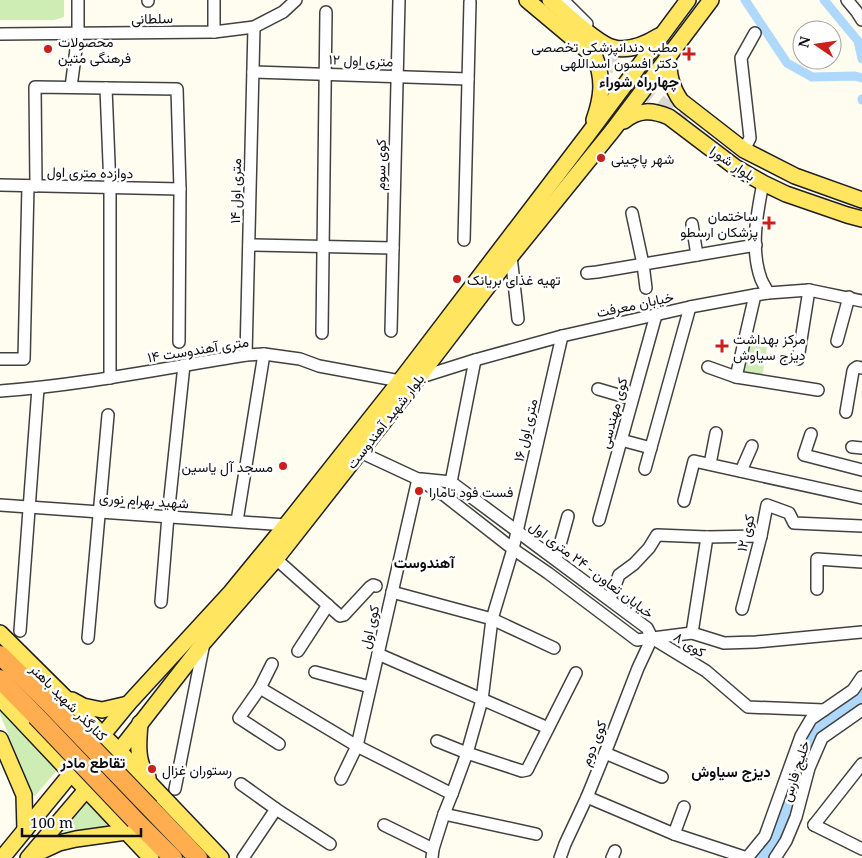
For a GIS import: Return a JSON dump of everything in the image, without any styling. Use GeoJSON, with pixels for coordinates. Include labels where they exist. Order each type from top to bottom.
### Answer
{"type":"FeatureCollection","features":[{"type":"Feature","properties":{"kind":"highway"},"geometry":{"type":"LineString","coordinates":[[0,655],[54,698],[154,801],[198,858]]}},
{"type":"Feature","properties":{"kind":"highway"},"geometry":{"type":"LineString","coordinates":[[0,679],[32,721],[131,826],[173,858]]}},
{"type":"Feature","properties":{"kind":"main road"},"geometry":{"type":"LineString","coordinates":[[527,0],[595,57],[599,68],[602,91],[600,103],[589,133]]}},
{"type":"Feature","properties":{"kind":"main road"},"geometry":{"type":"LineString","coordinates":[[550,0],[589,33],[604,44],[615,48],[628,48],[650,41],[664,32]]}},
{"type":"Feature","properties":{"kind":"main road","name":"بلوار شهید آهندوست"},"geometry":{"type":"LineString","coordinates":[[29,857],[118,751],[204,642],[286,525],[400,381],[688,0]]}},
{"type":"Feature","properties":{"kind":"main road","name":"بلوار شهید آهندوست"},"geometry":{"type":"LineString","coordinates":[[2,858],[128,704],[236,596],[276,559],[511,256],[613,130],[711,0]]}},
{"type":"Feature","properties":{"kind":"main road"},"geometry":{"type":"LineString","coordinates":[[595,57],[599,58],[605,55],[606,48],[604,44]]}},
{"type":"Feature","properties":{"kind":"main road","name":"بلوار شورا"},"geometry":{"type":"LineString","coordinates":[[668,57],[671,82],[675,93],[681,101],[744,150],[795,176],[862,200]]}},
{"type":"Feature","properties":{"kind":"main road"},"geometry":{"type":"LineString","coordinates":[[642,62],[657,73]]}},
{"type":"Feature","properties":{"kind":"main road"},"geometry":{"type":"LineString","coordinates":[[622,89],[636,100]]}},
{"type":"Feature","properties":{"kind":"main road"},"geometry":{"type":"LineString","coordinates":[[669,117],[669,104],[673,100],[681,101]]}},
{"type":"Feature","properties":{"kind":"main road","name":"بلوار شورا"},"geometry":{"type":"LineString","coordinates":[[613,130],[638,112],[659,113],[669,117],[735,167],[763,183],[786,194],[862,219]]}},
{"type":"Feature","properties":{"kind":"main road","name":"کنارگذر شهید باهنر"},"geometry":{"type":"LineString","coordinates":[[0,633],[54,698],[103,735],[118,751],[154,801],[220,858]]}},
{"type":"Feature","properties":{"kind":"main road"},"geometry":{"type":"LineString","coordinates":[[0,698],[42,729],[56,722],[64,707],[54,698]]}},
{"type":"Feature","properties":{"kind":"main road"},"geometry":{"type":"LineString","coordinates":[[54,698],[102,710],[128,704]]}},
{"type":"Feature","properties":{"kind":"main road"},"geometry":{"type":"LineString","coordinates":[[32,721],[71,773],[131,826]]}},
{"type":"Feature","properties":{"kind":"main road"},"geometry":{"type":"LineString","coordinates":[[140,723],[138,742],[142,766],[154,801]]}},
{"type":"Feature","properties":{"kind":"main road"},"geometry":{"type":"LineString","coordinates":[[0,739],[24,795],[29,824],[50,832]]}},
{"type":"Feature","properties":{"kind":"main road"},"geometry":{"type":"LineString","coordinates":[[152,858],[131,826],[120,815],[126,799],[141,790],[154,801]]}},
{"type":"Feature","properties":{"kind":"main road"},"geometry":{"type":"LineString","coordinates":[[29,857],[59,843],[131,826]]}},
{"type":"Feature","properties":{"kind":"street"},"geometry":{"type":"LineString","coordinates":[[71,87],[78,34],[78,0]]}},
{"type":"Feature","properties":{"kind":"street"},"geometry":{"type":"LineString","coordinates":[[214,0],[214,32]]}},
{"type":"Feature","properties":{"kind":"street","name":"سلطانی"},"geometry":{"type":"LineString","coordinates":[[0,34],[214,32],[254,27],[283,6],[296,0]]}},
{"type":"Feature","properties":{"kind":"street","name":"کوی سوم"},"geometry":{"type":"LineString","coordinates":[[391,331],[399,0]]}},
{"type":"Feature","properties":{"kind":"street"},"geometry":{"type":"LineString","coordinates":[[563,0],[589,26],[589,33]]}},
{"type":"Feature","properties":{"kind":"street"},"geometry":{"type":"LineString","coordinates":[[848,0],[862,20]]}},
{"type":"Feature","properties":{"kind":"street"},"geometry":{"type":"LineString","coordinates":[[464,240],[470,2]]}},
{"type":"Feature","properties":{"kind":"street"},"geometry":{"type":"LineString","coordinates":[[322,334],[326,12]]}},
{"type":"Feature","properties":{"kind":"street","name":"۱۴ متری اول"},"geometry":{"type":"LineString","coordinates":[[246,355],[254,27]]}},
{"type":"Feature","properties":{"kind":"street"},"geometry":{"type":"LineString","coordinates":[[744,150],[750,138],[741,58],[756,33]]}},
{"type":"Feature","properties":{"kind":"street","name":"۱۲ متری اول"},"geometry":{"type":"LineString","coordinates":[[252,72],[468,79]]}},
{"type":"Feature","properties":{"kind":"street"},"geometry":{"type":"LineString","coordinates":[[0,359],[24,359],[35,87],[177,89],[180,189],[179,342]]}},
{"type":"Feature","properties":{"kind":"street"},"geometry":{"type":"LineString","coordinates":[[106,88],[110,188],[110,378]]}},
{"type":"Feature","properties":{"kind":"street"},"geometry":{"type":"LineString","coordinates":[[763,183],[756,215],[756,244],[761,278],[768,293]]}},
{"type":"Feature","properties":{"kind":"street","name":"دوازده متری اول"},"geometry":{"type":"LineString","coordinates":[[0,185],[180,189]]}},
{"type":"Feature","properties":{"kind":"street"},"geometry":{"type":"LineString","coordinates":[[632,213],[646,288]]}},
{"type":"Feature","properties":{"kind":"street"},"geometry":{"type":"LineString","coordinates":[[692,224],[697,255]]}},
{"type":"Feature","properties":{"kind":"street"},"geometry":{"type":"LineString","coordinates":[[587,273],[756,244]]}},
{"type":"Feature","properties":{"kind":"street"},"geometry":{"type":"LineString","coordinates":[[249,245],[393,248]]}},
{"type":"Feature","properties":{"kind":"street"},"geometry":{"type":"LineString","coordinates":[[511,256],[518,320]]}},
{"type":"Feature","properties":{"kind":"street"},"geometry":{"type":"LineString","coordinates":[[798,359],[809,290]]}},
{"type":"Feature","properties":{"kind":"street","name":"خیابان معرفت"},"geometry":{"type":"LineString","coordinates":[[418,378],[562,336],[690,307],[755,295],[809,290],[862,301]]}},
{"type":"Feature","properties":{"kind":"street"},"geometry":{"type":"LineString","coordinates":[[736,377],[755,295]]}},
{"type":"Feature","properties":{"kind":"street"},"geometry":{"type":"LineString","coordinates":[[836,341],[849,297]]}},
{"type":"Feature","properties":{"kind":"street"},"geometry":{"type":"LineString","coordinates":[[645,470],[690,307]]}},
{"type":"Feature","properties":{"kind":"street","name":"کوی مهندسی"},"geometry":{"type":"LineString","coordinates":[[599,520],[656,315]]}},
{"type":"Feature","properties":{"kind":"street","name":"۱۶ متری اول"},"geometry":{"type":"LineString","coordinates":[[432,854],[444,814],[467,753],[482,700],[492,619],[513,549],[562,336]]}},
{"type":"Feature","properties":{"kind":"street"},"geometry":{"type":"LineString","coordinates":[[237,522],[264,354]]}},
{"type":"Feature","properties":{"kind":"street","name":"۱۴ متری آهندوست"},"geometry":{"type":"LineString","coordinates":[[0,391],[110,378],[246,355],[264,354],[300,359],[320,366],[400,381]]}},
{"type":"Feature","properties":{"kind":"street"},"geometry":{"type":"LineString","coordinates":[[451,482],[475,360]]}},
{"type":"Feature","properties":{"kind":"street"},"geometry":{"type":"LineString","coordinates":[[161,602],[184,365]]}},
{"type":"Feature","properties":{"kind":"street"},"geometry":{"type":"LineString","coordinates":[[708,367],[736,377],[818,390]]}},
{"type":"Feature","properties":{"kind":"street"},"geometry":{"type":"LineString","coordinates":[[846,412],[853,371],[860,368]]}},
{"type":"Feature","properties":{"kind":"street"},"geometry":{"type":"LineString","coordinates":[[20,631],[38,388]]}},
{"type":"Feature","properties":{"kind":"street"},"geometry":{"type":"LineString","coordinates":[[598,389],[632,399]]}},
{"type":"Feature","properties":{"kind":"street"},"geometry":{"type":"LineString","coordinates":[[88,638],[108,415]]}},
{"type":"Feature","properties":{"kind":"street"},"geometry":{"type":"LineString","coordinates":[[710,464],[716,433]]}},
{"type":"Feature","properties":{"kind":"street"},"geometry":{"type":"LineString","coordinates":[[811,434],[804,455],[862,470]]}},
{"type":"Feature","properties":{"kind":"street"},"geometry":{"type":"LineString","coordinates":[[621,440],[651,448]]}},
{"type":"Feature","properties":{"kind":"street"},"geometry":{"type":"LineString","coordinates":[[742,471],[752,446]]}},
{"type":"Feature","properties":{"kind":"street","name":"خیابان تعاون - ۲۴ متری اول"},"geometry":{"type":"LineString","coordinates":[[360,452],[418,479],[444,495],[513,549],[548,573],[636,640],[652,638],[648,628],[451,482],[418,479]]}},
{"type":"Feature","properties":{"kind":"street"},"geometry":{"type":"LineString","coordinates":[[684,500],[694,461],[862,498]]}},
{"type":"Feature","properties":{"kind":"street","name":"کوی اول"},"geometry":{"type":"LineString","coordinates":[[342,779],[356,746],[418,479]]}},
{"type":"Feature","properties":{"kind":"street","name":"شهید بهرام نوری"},"geometry":{"type":"LineString","coordinates":[[0,504],[286,525]]}},
{"type":"Feature","properties":{"kind":"street","name":"کوی ۱۲"},"geometry":{"type":"LineString","coordinates":[[742,609],[767,505],[789,513],[794,523],[862,526]]}},
{"type":"Feature","properties":{"kind":"street"},"geometry":{"type":"LineString","coordinates":[[556,559],[568,516]]}},
{"type":"Feature","properties":{"kind":"street"},"geometry":{"type":"LineString","coordinates":[[610,599],[619,575],[634,564],[649,548],[657,535],[707,537],[761,536]]}},
{"type":"Feature","properties":{"kind":"street"},"geometry":{"type":"LineString","coordinates":[[692,633],[707,537]]}},
{"type":"Feature","properties":{"kind":"street"},"geometry":{"type":"LineString","coordinates":[[276,559],[340,616],[344,615],[370,587],[376,586]]}},
{"type":"Feature","properties":{"kind":"street"},"geometry":{"type":"LineString","coordinates":[[817,590],[817,559],[862,562]]}},
{"type":"Feature","properties":{"kind":"street"},"geometry":{"type":"LineString","coordinates":[[392,592],[492,619],[554,648]]}},
{"type":"Feature","properties":{"kind":"street"},"geometry":{"type":"LineString","coordinates":[[298,651],[328,605]]}},
{"type":"Feature","properties":{"kind":"street","name":"کوی ۸"},"geometry":{"type":"LineString","coordinates":[[652,638],[692,633],[724,644],[862,632]]}},
{"type":"Feature","properties":{"kind":"street","name":"کوی ۸"},"geometry":{"type":"LineString","coordinates":[[652,638],[706,672],[748,707],[824,710]]}},
{"type":"Feature","properties":{"kind":"street","name":"کوی دوم"},"geometry":{"type":"LineString","coordinates":[[560,858],[652,638]]}},
{"type":"Feature","properties":{"kind":"street"},"geometry":{"type":"LineString","coordinates":[[175,789],[204,642]]}},
{"type":"Feature","properties":{"kind":"street"},"geometry":{"type":"LineString","coordinates":[[378,654],[548,728]]}},
{"type":"Feature","properties":{"kind":"street"},"geometry":{"type":"LineString","coordinates":[[272,664],[260,688],[239,718],[279,744]]}},
{"type":"Feature","properties":{"kind":"street"},"geometry":{"type":"LineString","coordinates":[[315,672],[370,687]]}},
{"type":"Feature","properties":{"kind":"street"},"geometry":{"type":"LineString","coordinates":[[437,741],[522,772],[527,770],[576,674]]}},
{"type":"Feature","properties":{"kind":"street","name":"خلیج فارس"},"geometry":{"type":"LineString","coordinates":[[747,858],[765,836],[801,736],[811,719],[853,690],[862,678]]}},
{"type":"Feature","properties":{"kind":"street"},"geometry":{"type":"LineString","coordinates":[[260,688],[356,746],[452,794]]}},
{"type":"Feature","properties":{"kind":"street","name":"خلیج فارس"},"geometry":{"type":"LineString","coordinates":[[779,857],[796,817],[808,768],[822,738],[862,710]]}},
{"type":"Feature","properties":{"kind":"street"},"geometry":{"type":"LineString","coordinates":[[605,753],[662,776]]}},
{"type":"Feature","properties":{"kind":"street"},"geometry":{"type":"LineString","coordinates":[[814,825],[862,764]]}},
{"type":"Feature","properties":{"kind":"street"},"geometry":{"type":"LineString","coordinates":[[241,784],[330,844]]}},
{"type":"Feature","properties":{"kind":"street"},"geometry":{"type":"LineString","coordinates":[[587,797],[674,834],[747,858]]}},
{"type":"Feature","properties":{"kind":"street"},"geometry":{"type":"LineString","coordinates":[[674,834],[684,807]]}},
{"type":"Feature","properties":{"kind":"street"},"geometry":{"type":"LineString","coordinates":[[243,858],[276,809]]}},
{"type":"Feature","properties":{"kind":"street"},"geometry":{"type":"LineString","coordinates":[[444,814],[536,834]]}},
{"type":"Feature","properties":{"kind":"street"},"geometry":{"type":"LineString","coordinates":[[384,825],[432,854]]}},
{"type":"Feature","properties":{"kind":"street"},"geometry":{"type":"LineString","coordinates":[[792,827],[814,825],[860,848],[852,858]]}},
{"type":"Feature","properties":{"kind":"green space"},"geometry":{"type":"Polygon","coordinates":[[[0,0],[64,0],[64,17],[54,20],[0,20],[0,0]]]}},
{"type":"Feature","properties":{"kind":"green space"},"geometry":{"type":"Polygon","coordinates":[[[748,345],[767,347],[762,377],[741,374],[748,345]]]}},
{"type":"Feature","properties":{"kind":"green space"},"geometry":{"type":"Polygon","coordinates":[[[0,709],[57,770],[34,797],[0,714],[0,709]]]}},
{"type":"Feature","properties":{"kind":"green space"},"geometry":{"type":"Polygon","coordinates":[[[87,801],[111,827],[58,832],[87,801]]]}},
{"type":"Feature","properties":{"kind":"waterway"},"geometry":{"type":"LineString","coordinates":[[745,0],[787,63],[812,77],[855,76],[862,78]]}},
{"type":"Feature","properties":{"kind":"waterway"},"geometry":{"type":"LineString","coordinates":[[824,0],[858,41],[862,59]]}},
{"type":"Feature","properties":{"kind":"waterway"},"geometry":{"type":"LineString","coordinates":[[761,858],[774,841],[788,807],[809,745],[824,726],[844,713],[862,697]]}},
{"type":"Feature","properties":{"kind":"tunnel"},"geometry":{"type":"LineString","coordinates":[[587,44],[685,122]]}},
{"type":"Feature","properties":{"kind":"place","name":"محصولات فرهنگی متین"},"geometry":{"type":"Point","coordinates":[48,49]}},
{"type":"Feature","properties":{"kind":"place","name":"مطب دندانپزشکی تخصصی دکتر افسون اسداللهی"},"geometry":{"type":"Point","coordinates":[689,54]}},
{"type":"Feature","properties":{"kind":"place","name":"شهر پاچینی"},"geometry":{"type":"Point","coordinates":[601,158]}},
{"type":"Feature","properties":{"kind":"place","name":"ساختمان پزشکان ارسطو"},"geometry":{"type":"Point","coordinates":[769,223]}},
{"type":"Feature","properties":{"kind":"place","name":"تهیه غذای بریانک"},"geometry":{"type":"Point","coordinates":[457,279]}},
{"type":"Feature","properties":{"kind":"place","name":"مرکز بهداشت دیزج سیاوش"},"geometry":{"type":"Point","coordinates":[722,346]}},
{"type":"Feature","properties":{"kind":"place","name":"مسجد آل یاسین"},"geometry":{"type":"Point","coordinates":[283,466]}},
{"type":"Feature","properties":{"kind":"place","name":"فست فود تامارا"},"geometry":{"type":"Point","coordinates":[419,491]}},
{"type":"Feature","properties":{"kind":"place","name":"رستوران غزال"},"geometry":{"type":"Point","coordinates":[152,769]}},
{"type":"Feature","properties":{"kind":"district","name":"چهارراه شوراء"},"geometry":{"type":"Point","coordinates":[639,81]}},
{"type":"Feature","properties":{"kind":"district","name":"آهندوست"},"geometry":{"type":"Point","coordinates":[424,562]}},
{"type":"Feature","properties":{"kind":"district","name":"تقاطع مادر"},"geometry":{"type":"Point","coordinates":[93,762]}},
{"type":"Feature","properties":{"kind":"district","name":"دیزج سیاوش"},"geometry":{"type":"Point","coordinates":[731,771]}}]}
